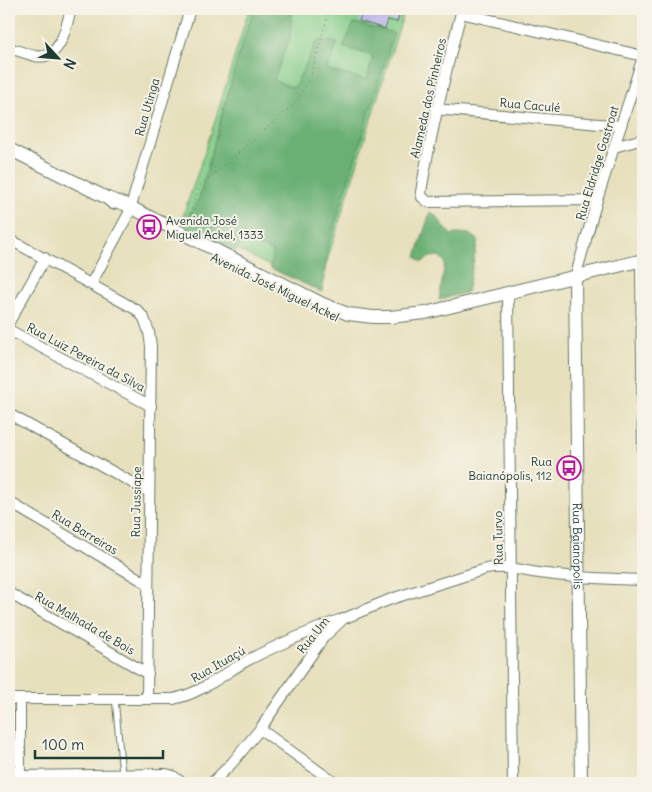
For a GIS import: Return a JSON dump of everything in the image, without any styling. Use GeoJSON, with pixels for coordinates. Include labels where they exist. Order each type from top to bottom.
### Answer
{"type":"FeatureCollection","features":[{"type":"Feature","properties":{"kind":"street"},"geometry":{"type":"LineString","coordinates":[[9,48],[36,56],[52,53],[62,40],[71,9]]}},
{"type":"Feature","properties":{"kind":"street","name":"Rua Utinga"},"geometry":{"type":"LineString","coordinates":[[91,284],[130,210],[190,9]]}},
{"type":"Feature","properties":{"kind":"street"},"geometry":{"type":"LineString","coordinates":[[461,11],[643,56]]}},
{"type":"Feature","properties":{"kind":"street","name":"Alameda dos Pinheiros"},"geometry":{"type":"LineString","coordinates":[[461,11],[436,109],[422,197],[428,202],[597,200]]}},
{"type":"Feature","properties":{"kind":"street","name":"Rua Eldridge Gastroat"},"geometry":{"type":"LineString","coordinates":[[576,278],[597,200],[643,56]]}},
{"type":"Feature","properties":{"kind":"street","name":"Rua Caculé"},"geometry":{"type":"LineString","coordinates":[[436,109],[621,126]]}},
{"type":"Feature","properties":{"kind":"street"},"geometry":{"type":"LineString","coordinates":[[614,147],[643,139]]}},
{"type":"Feature","properties":{"kind":"street","name":"Avenida José Miguel Ackel"},"geometry":{"type":"LineString","coordinates":[[9,149],[107,198],[337,319],[360,324],[384,324],[405,321],[425,313]]}},
{"type":"Feature","properties":{"kind":"street","name":"Avenida José Miguel Ackel"},"geometry":{"type":"LineString","coordinates":[[130,210],[316,301],[339,311],[373,317],[425,313],[576,278],[642,260]]}},
{"type":"Feature","properties":{"kind":"street"},"geometry":{"type":"LineString","coordinates":[[9,239],[91,284]]}},
{"type":"Feature","properties":{"kind":"street"},"geometry":{"type":"LineString","coordinates":[[9,322],[45,258]]}},
{"type":"Feature","properties":{"kind":"street"},"geometry":{"type":"LineString","coordinates":[[642,260],[643,458]]}},
{"type":"Feature","properties":{"kind":"street","name":"Rua Baianópolis"},"geometry":{"type":"LineString","coordinates":[[576,278],[581,783]]}},
{"type":"Feature","properties":{"kind":"street","name":"Rua Jussiape"},"geometry":{"type":"LineString","coordinates":[[91,284],[137,310],[144,318],[150,339],[148,698]]}},
{"type":"Feature","properties":{"kind":"street","name":"Rua Turvo"},"geometry":{"type":"LineString","coordinates":[[508,293],[513,783]]}},
{"type":"Feature","properties":{"kind":"street","name":"Rua Luiz Pereira da Silva"},"geometry":{"type":"LineString","coordinates":[[9,330],[151,406]]}},
{"type":"Feature","properties":{"kind":"street"},"geometry":{"type":"LineString","coordinates":[[9,414],[149,492]]}},
{"type":"Feature","properties":{"kind":"street","name":"Rua Barreiras"},"geometry":{"type":"LineString","coordinates":[[9,502],[148,584]]}},
{"type":"Feature","properties":{"kind":"street","name":"Rua Um"},"geometry":{"type":"LineString","coordinates":[[212,783],[232,763],[260,729],[319,645],[343,619],[391,599],[486,569],[511,567],[540,574],[578,578],[643,580]]}},
{"type":"Feature","properties":{"kind":"street","name":"Rua Malhada de Bois"},"geometry":{"type":"LineString","coordinates":[[9,593],[148,674]]}},
{"type":"Feature","properties":{"kind":"street","name":"Rua Ituaçú"},"geometry":{"type":"LineString","coordinates":[[9,698],[173,699],[186,696],[198,691],[247,661],[343,619]]}},
{"type":"Feature","properties":{"kind":"street"},"geometry":{"type":"LineString","coordinates":[[310,632],[316,635],[319,645]]}},
{"type":"Feature","properties":{"kind":"street"},"geometry":{"type":"LineString","coordinates":[[20,698],[20,780]]}},
{"type":"Feature","properties":{"kind":"street"},"geometry":{"type":"LineString","coordinates":[[260,729],[335,783]]}},
{"type":"Feature","properties":{"kind":"street"},"geometry":{"type":"LineString","coordinates":[[9,769],[20,780],[122,779],[166,774],[173,776],[182,783]]}},
{"type":"Feature","properties":{"kind":"lane"},"geometry":{"type":"LineString","coordinates":[[115,698],[122,779]]}},
{"type":"Feature","properties":{"kind":"path"},"geometry":{"type":"LineString","coordinates":[[182,234],[200,186],[296,102],[310,77],[330,9]]}},
{"type":"Feature","properties":{"kind":"green space"},"geometry":{"type":"Polygon","coordinates":[[[249,9],[405,9],[321,281],[316,289],[181,222],[213,127],[249,9]]]}},
{"type":"Feature","properties":{"kind":"green space"},"geometry":{"type":"Polygon","coordinates":[[[254,9],[292,9],[290,37],[274,80],[294,88],[318,40],[338,43],[327,70],[367,80],[373,56],[343,47],[354,23],[394,33],[328,247],[322,292],[270,268],[273,251],[242,241],[236,252],[183,225],[199,198],[239,53],[254,9]]]}},
{"type":"Feature","properties":{"kind":"green space"},"geometry":{"type":"Polygon","coordinates":[[[430,212],[435,215],[451,235],[466,233],[478,240],[467,292],[439,300],[445,262],[439,256],[430,257],[422,262],[416,257],[430,212]]]}},
{"type":"Feature","properties":{"kind":"green space"},"geometry":{"type":"Polygon","coordinates":[[[9,704],[14,704],[16,764],[9,756],[9,704]]]}},
{"type":"Feature","properties":{"kind":"building"},"geometry":{"type":"Polygon","coordinates":[[[363,9],[401,9],[397,22],[388,20],[385,29],[359,21],[363,9]]]}},
{"type":"Feature","properties":{"kind":"place","name":"Avenida José Miguel Ackel, 1333"},"geometry":{"type":"Point","coordinates":[149,227]}},
{"type":"Feature","properties":{"kind":"place","name":"Rua Baianópolis, 112"},"geometry":{"type":"Point","coordinates":[569,468]}}]}
